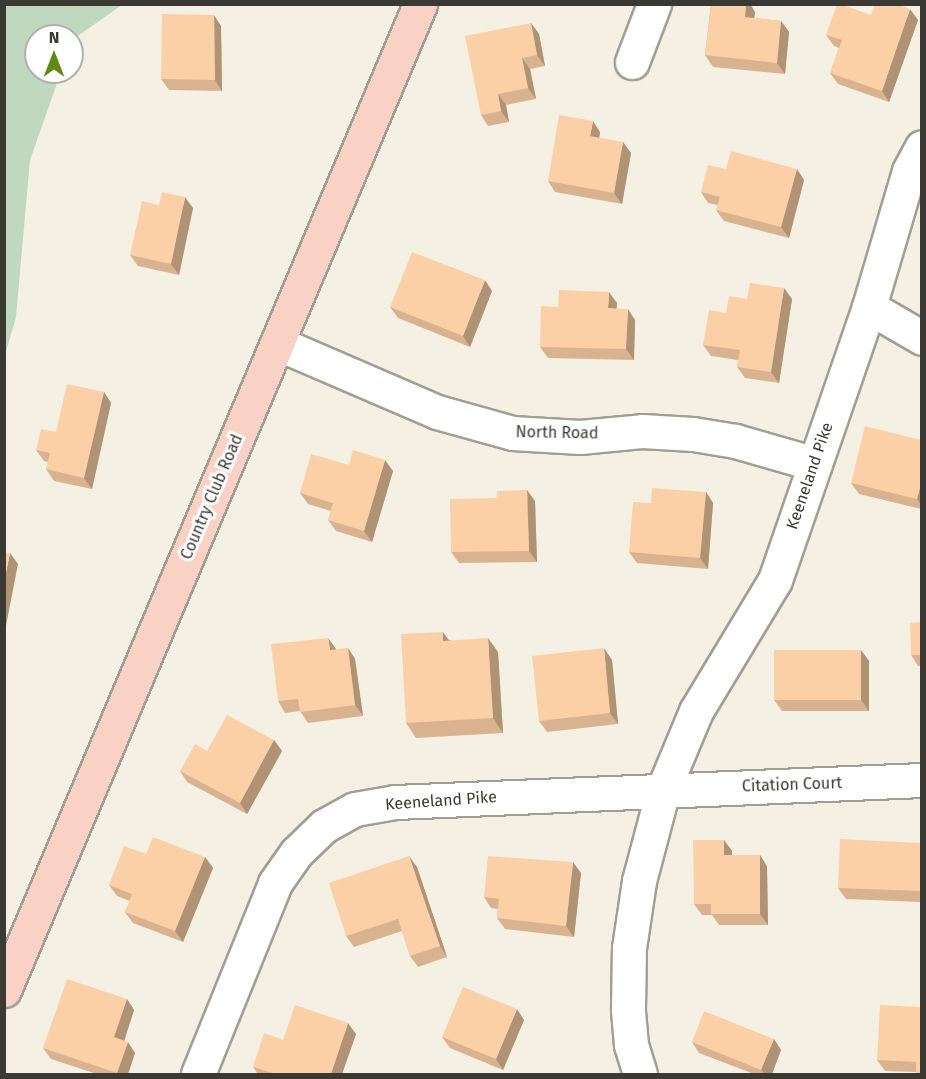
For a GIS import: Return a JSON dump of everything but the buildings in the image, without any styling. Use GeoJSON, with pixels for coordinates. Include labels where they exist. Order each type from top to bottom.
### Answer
{"type":"FeatureCollection","features":[{"type":"Feature","properties":{"kind":"main road","name":"Country Club Road"},"geometry":{"type":"LineString","coordinates":[[4,990],[420,4]]}},
{"type":"Feature","properties":{"kind":"street"},"geometry":{"type":"LineString","coordinates":[[632,62],[654,4]]}},
{"type":"Feature","properties":{"kind":"street","name":"Keeneland Pike"},"geometry":{"type":"LineString","coordinates":[[637,1074],[631,1045],[628,1009],[629,948],[639,881],[663,790],[696,711],[775,580],[868,307],[909,171],[921,147]]}},
{"type":"Feature","properties":{"kind":"street"},"geometry":{"type":"LineString","coordinates":[[868,307],[921,338]]}},
{"type":"Feature","properties":{"kind":"street","name":"North Road"},"geometry":{"type":"LineString","coordinates":[[277,343],[437,412],[512,433],[580,437],[642,431],[693,434],[735,441],[815,464]]}},
{"type":"Feature","properties":{"kind":"street","name":"Citation Court"},"geometry":{"type":"LineString","coordinates":[[663,790],[921,780]]}},
{"type":"Feature","properties":{"kind":"street","name":"Keeneland Pike"},"geometry":{"type":"LineString","coordinates":[[198,1074],[275,883],[297,853],[324,826],[355,809],[395,802],[663,790]]}},
{"type":"Feature","properties":{"kind":"green space"},"geometry":{"type":"Polygon","coordinates":[[[5,4],[122,5],[84,32],[84,24],[24,24],[24,84],[57,84],[30,160],[16,317],[5,355],[5,4]]]}}]}
